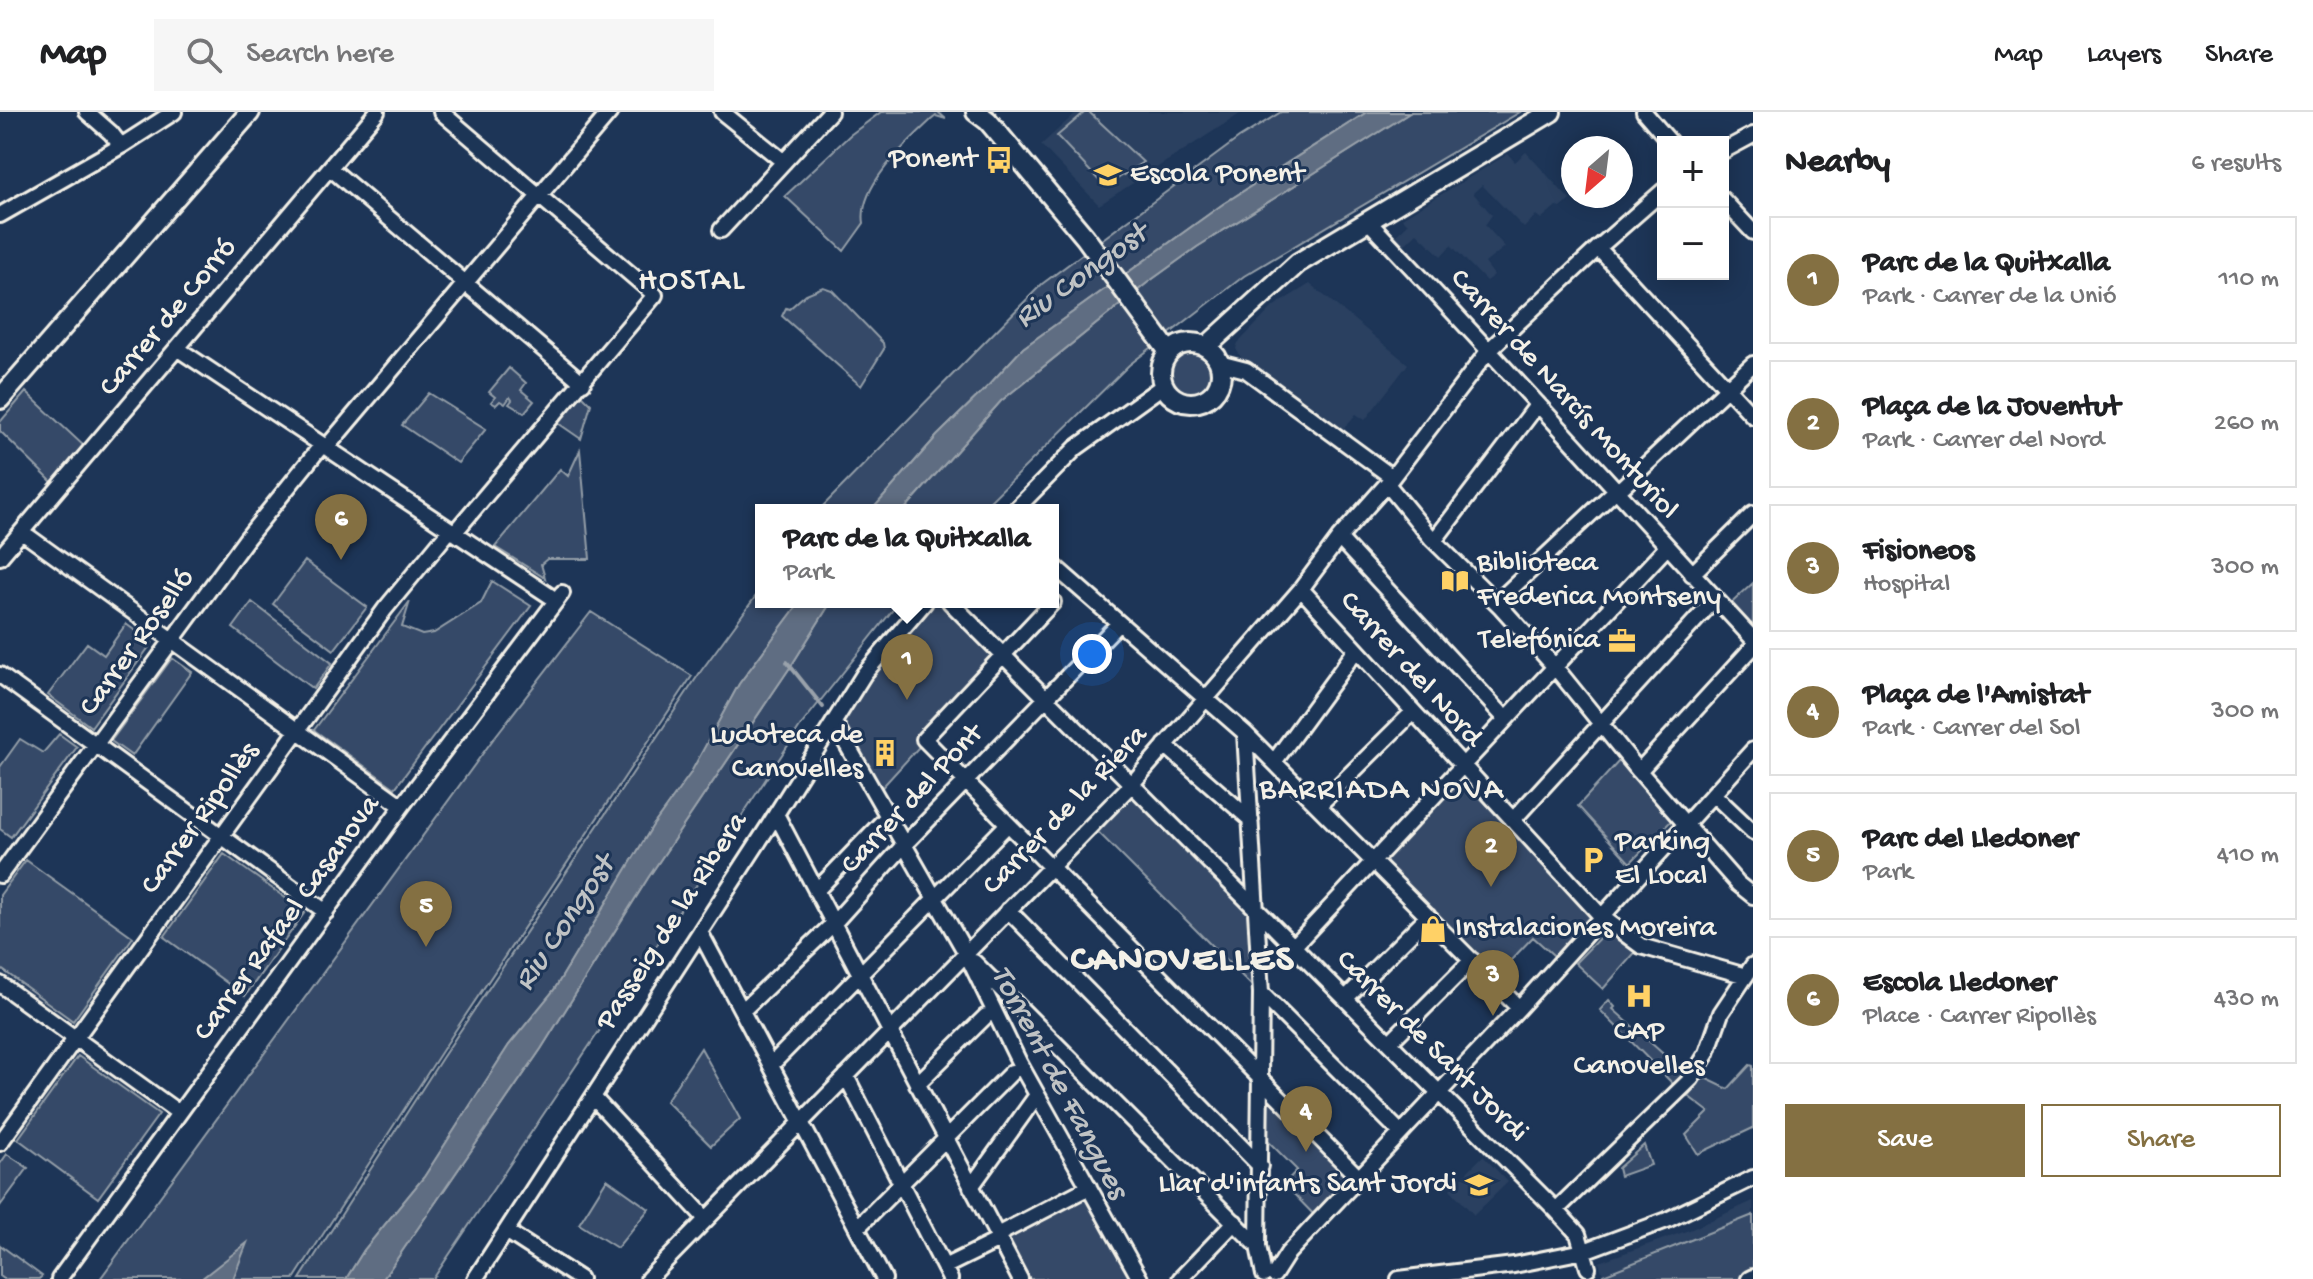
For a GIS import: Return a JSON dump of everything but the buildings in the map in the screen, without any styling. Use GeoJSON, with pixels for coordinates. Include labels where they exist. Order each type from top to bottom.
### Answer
{"type":"FeatureCollection","features":[{"type":"Feature","properties":{"kind":"street"},"geometry":{"type":"LineString","coordinates":[[87,112],[121,146]]}},
{"type":"Feature","properties":{"kind":"street"},"geometry":{"type":"LineString","coordinates":[[0,215],[174,112]]}},
{"type":"Feature","properties":{"kind":"street"},"geometry":{"type":"LineString","coordinates":[[0,399],[250,112]]}},
{"type":"Feature","properties":{"kind":"street","name":"Carrer de Corró"},"geometry":{"type":"LineString","coordinates":[[0,557],[377,112]]}},
{"type":"Feature","properties":{"kind":"street"},"geometry":{"type":"LineString","coordinates":[[441,112],[538,196]]}},
{"type":"Feature","properties":{"kind":"street","name":"Carrer Roselló"},"geometry":{"type":"LineString","coordinates":[[0,875],[247,538],[610,112]]}},
{"type":"Feature","properties":{"kind":"street"},"geometry":{"type":"LineString","coordinates":[[722,112],[784,162]]}},
{"type":"Feature","properties":{"kind":"street"},"geometry":{"type":"LineString","coordinates":[[721,230],[830,112]]}},
{"type":"Feature","properties":{"kind":"street"},"geometry":{"type":"LineString","coordinates":[[1206,347],[1298,263],[1551,112]]}},
{"type":"Feature","properties":{"kind":"street"},"geometry":{"type":"LineString","coordinates":[[1644,112],[1665,136]]}},
{"type":"Feature","properties":{"kind":"street"},"geometry":{"type":"LineString","coordinates":[[987,115],[1085,237],[1163,345],[1161,368],[1164,385],[1177,399],[1197,402],[1214,391],[1219,383],[1219,363]]}},
{"type":"Feature","properties":{"kind":"street"},"geometry":{"type":"LineString","coordinates":[[1729,148],[1753,135]]}},
{"type":"Feature","properties":{"kind":"street"},"geometry":{"type":"LineString","coordinates":[[330,168],[583,383]]}},
{"type":"Feature","properties":{"kind":"street","name":"Carrer Ripollès"},"geometry":{"type":"LineString","coordinates":[[0,1143],[385,609],[583,383],[655,295],[538,196]]}},
{"type":"Feature","properties":{"kind":"street","name":"Carrer de la Riera"},"geometry":{"type":"LineString","coordinates":[[648,1279],[1131,785],[1301,589],[1489,350],[1657,196]]}},
{"type":"Feature","properties":{"kind":"street"},"geometry":{"type":"LineString","coordinates":[[1729,206],[1753,232]]}},
{"type":"Feature","properties":{"kind":"street","name":"Carrer de Narcís Monturiol"},"geometry":{"type":"LineString","coordinates":[[1368,221],[1753,639]]}},
{"type":"Feature","properties":{"kind":"street"},"geometry":{"type":"LineString","coordinates":[[1598,248],[1753,416]]}},
{"type":"Feature","properties":{"kind":"street"},"geometry":{"type":"LineString","coordinates":[[1163,345],[1187,343],[1206,347],[1219,363],[1246,370],[1389,480],[1434,541],[1497,602],[1685,824],[1738,884],[1753,896]]}},
{"type":"Feature","properties":{"kind":"street"},"geometry":{"type":"LineString","coordinates":[[178,349],[452,531]]}},
{"type":"Feature","properties":{"kind":"street"},"geometry":{"type":"LineString","coordinates":[[1497,602],[1753,364]]}},
{"type":"Feature","properties":{"kind":"street"},"geometry":{"type":"LineString","coordinates":[[1024,504],[1076,448],[1164,385]]}},
{"type":"Feature","properties":{"kind":"street"},"geometry":{"type":"LineString","coordinates":[[1434,541],[1538,404]]}},
{"type":"Feature","properties":{"kind":"street"},"geometry":{"type":"LineString","coordinates":[[1692,574],[1753,514]]}},
{"type":"Feature","properties":{"kind":"street","name":"Carrer Rafael Casanova"},"geometry":{"type":"LineString","coordinates":[[59,1279],[402,806],[559,596],[452,531]]}},
{"type":"Feature","properties":{"kind":"street"},"geometry":{"type":"LineString","coordinates":[[22,532],[402,806]]}},
{"type":"Feature","properties":{"kind":"street"},"geometry":{"type":"LineString","coordinates":[[1339,538],[1506,719]]}},
{"type":"Feature","properties":{"kind":"street"},"geometry":{"type":"LineString","coordinates":[[1294,946],[1667,547]]}},
{"type":"Feature","properties":{"kind":"street"},"geometry":{"type":"LineString","coordinates":[[1059,570],[1245,733],[1519,1008]]}},
{"type":"Feature","properties":{"kind":"street"},"geometry":{"type":"LineString","coordinates":[[1059,596],[1072,582]]}},
{"type":"Feature","properties":{"kind":"street","name":"Carrer del Nord"},"geometry":{"type":"LineString","coordinates":[[1301,589],[1602,917],[1641,946],[1749,971]]}},
{"type":"Feature","properties":{"kind":"street"},"geometry":{"type":"LineString","coordinates":[[1513,820],[1715,599]]}},
{"type":"Feature","properties":{"kind":"street","name":"Passeig de la Ribera"},"geometry":{"type":"LineString","coordinates":[[475,1279],[864,674],[920,608]]}},
{"type":"Feature","properties":{"kind":"street","name":"Carrer de Sant Jordi"},"geometry":{"type":"LineString","coordinates":[[956,608],[1556,1210],[1578,1234],[1588,1268]]}},
{"type":"Feature","properties":{"kind":"street"},"geometry":{"type":"LineString","coordinates":[[1047,608],[924,739],[1359,1178]]}},
{"type":"Feature","properties":{"kind":"street","name":"Carrer del Pont"},"geometry":{"type":"LineString","coordinates":[[742,1011],[833,924],[905,844],[1119,623]]}},
{"type":"Feature","properties":{"kind":"street"},"geometry":{"type":"LineString","coordinates":[[1639,771],[1753,647]]}},
{"type":"Feature","properties":{"kind":"street"},"geometry":{"type":"LineString","coordinates":[[1274,762],[1356,650]]}},
{"type":"Feature","properties":{"kind":"street"},"geometry":{"type":"LineString","coordinates":[[0,675],[326,912]]}},
{"type":"Feature","properties":{"kind":"street"},"geometry":{"type":"LineString","coordinates":[[1318,806],[1413,712]]}},
{"type":"Feature","properties":{"kind":"street"},"geometry":{"type":"LineString","coordinates":[[834,722],[966,953],[1037,1095],[1140,1279]]}},
{"type":"Feature","properties":{"kind":"street"},"geometry":{"type":"LineString","coordinates":[[1245,733],[1261,993],[1258,1246],[1268,1277]]}},
{"type":"Feature","properties":{"kind":"street"},"geometry":{"type":"LineString","coordinates":[[1165,745],[1251,820]]}},
{"type":"Feature","properties":{"kind":"street"},"geometry":{"type":"LineString","coordinates":[[1268,1277],[1519,1008],[1753,750]]}},
{"type":"Feature","properties":{"kind":"street"},"geometry":{"type":"LineString","coordinates":[[1713,794],[1753,832]]}},
{"type":"Feature","properties":{"kind":"street"},"geometry":{"type":"LineString","coordinates":[[776,814],[1020,1279]]}},
{"type":"Feature","properties":{"kind":"street"},"geometry":{"type":"LineString","coordinates":[[816,891],[888,816]]}},
{"type":"Feature","properties":{"kind":"street"},"geometry":{"type":"LineString","coordinates":[[771,1065],[1008,824]]}},
{"type":"Feature","properties":{"kind":"street"},"geometry":{"type":"LineString","coordinates":[[1008,910],[1260,1166]]}},
{"type":"Feature","properties":{"kind":"street"},"geometry":{"type":"LineString","coordinates":[[1346,998],[1428,916]]}},
{"type":"Feature","properties":{"kind":"street"},"geometry":{"type":"LineString","coordinates":[[700,932],[884,1279]]}},
{"type":"Feature","properties":{"kind":"street"},"geometry":{"type":"LineString","coordinates":[[966,953],[1258,1246]]}},
{"type":"Feature","properties":{"kind":"street"},"geometry":{"type":"LineString","coordinates":[[1390,1042],[1472,960]]}},
{"type":"Feature","properties":{"kind":"street"},"geometry":{"type":"LineString","coordinates":[[1556,1210],[1691,1079],[1707,1053],[1721,1013],[1749,971]]}},
{"type":"Feature","properties":{"kind":"street"},"geometry":{"type":"LineString","coordinates":[[0,984],[179,1113]]}},
{"type":"Feature","properties":{"kind":"street"},"geometry":{"type":"LineString","coordinates":[[1261,993],[1401,1133]]}},
{"type":"Feature","properties":{"kind":"street"},"geometry":{"type":"LineString","coordinates":[[917,1084],[986,1016]]}},
{"type":"Feature","properties":{"kind":"street"},"geometry":{"type":"LineString","coordinates":[[857,1228],[1012,1072]]}},
{"type":"Feature","properties":{"kind":"street"},"geometry":{"type":"LineString","coordinates":[[846,1076],[947,1273],[998,1238],[1089,1187]]}},
{"type":"Feature","properties":{"kind":"street"},"geometry":{"type":"LineString","coordinates":[[971,1187],[1037,1095]]}},
{"type":"Feature","properties":{"kind":"street"},"geometry":{"type":"LineString","coordinates":[[593,1097],[706,1219]]}},
{"type":"Feature","properties":{"kind":"street"},"geometry":{"type":"LineString","coordinates":[[1399,1279],[1514,1265],[1584,1251],[1667,1220],[1753,1178]]}},
{"type":"Feature","properties":{"kind":"street"},"geometry":{"type":"LineString","coordinates":[[1180,1279],[1235,1222]]}},
{"type":"Feature","properties":{"kind":"street"},"geometry":{"type":"LineString","coordinates":[[506,1231],[580,1279]]}},
{"type":"Feature","properties":{"kind":"shaded area"},"geometry":{"type":"Polygon","coordinates":[[[881,112],[938,112],[946,119],[936,116],[886,167],[868,195],[864,223],[844,251],[785,196],[850,135],[881,112]]]}},
{"type":"Feature","properties":{"kind":"shaded area","name":"Escola Ponent"},"geometry":{"type":"Polygon","coordinates":[[[1077,112],[1243,112],[1099,205],[1041,145],[1077,112]]]}},
{"type":"Feature","properties":{"kind":"shaded area"},"geometry":{"type":"Polygon","coordinates":[[[1089,112],[1143,162],[1105,187],[1057,136],[1089,112]]]}},
{"type":"Feature","properties":{"kind":"shaded area"},"geometry":{"type":"Polygon","coordinates":[[[1281,112],[1367,112],[1223,204],[1023,348],[937,436],[877,504],[825,504],[1042,284],[1239,138],[1281,112]]]}},
{"type":"Feature","properties":{"kind":"shaded area"},"geometry":{"type":"Polygon","coordinates":[[[1367,112],[1411,112],[1197,247],[1147,283],[1001,401],[909,504],[877,504],[937,436],[1023,348],[1223,204],[1367,112]]]}},
{"type":"Feature","properties":{"kind":"shaded area"},"geometry":{"type":"Polygon","coordinates":[[[1411,112],[1520,112],[1244,276],[1129,365],[987,504],[909,504],[1001,401],[1147,283],[1197,247],[1411,112]]]}},
{"type":"Feature","properties":{"kind":"shaded area"},"geometry":{"type":"Polygon","coordinates":[[[1526,152],[1561,190],[1561,208],[1556,206],[1541,219],[1536,215],[1524,228],[1482,185],[1473,193],[1492,215],[1485,225],[1505,247],[1485,263],[1494,275],[1486,281],[1451,245],[1441,256],[1417,233],[1399,250],[1390,241],[1408,224],[1402,218],[1508,154],[1515,162],[1526,152]]]}},
{"type":"Feature","properties":{"kind":"shaded area"},"geometry":{"type":"Polygon","coordinates":[[[1310,284],[1408,364],[1365,420],[1356,414],[1339,434],[1245,364],[1236,349],[1238,343],[1274,306],[1310,284]]]}},
{"type":"Feature","properties":{"kind":"shaded area"},"geometry":{"type":"Polygon","coordinates":[[[823,287],[832,290],[883,343],[884,349],[861,386],[782,316],[786,308],[823,287]]]}},
{"type":"Feature","properties":{"kind":"shaded area"},"geometry":{"type":"Polygon","coordinates":[[[1191,346],[1209,354],[1217,372],[1209,390],[1191,398],[1173,390],[1165,372],[1173,354],[1191,346]]]}},
{"type":"Feature","properties":{"kind":"shaded area"},"geometry":{"type":"Polygon","coordinates":[[[509,368],[526,383],[521,390],[534,401],[524,413],[509,404],[512,400],[510,397],[505,404],[491,402],[495,397],[489,392],[509,368]]]}},
{"type":"Feature","properties":{"kind":"shaded area"},"geometry":{"type":"Polygon","coordinates":[[[26,392],[85,447],[54,484],[0,431],[0,422],[26,392]]]}},
{"type":"Feature","properties":{"kind":"shaded area"},"geometry":{"type":"Polygon","coordinates":[[[429,393],[486,429],[458,463],[402,425],[429,393]]]}},
{"type":"Feature","properties":{"kind":"shaded area"},"geometry":{"type":"Polygon","coordinates":[[[582,395],[591,404],[581,439],[558,423],[582,395]]]}},
{"type":"Feature","properties":{"kind":"shaded area"},"geometry":{"type":"Polygon","coordinates":[[[580,450],[590,559],[547,559],[541,564],[545,578],[495,547],[560,469],[568,476],[580,450]]]}},
{"type":"Feature","properties":{"kind":"shaded area"},"geometry":{"type":"Polygon","coordinates":[[[305,561],[367,607],[334,650],[273,604],[305,561]]]}},
{"type":"Feature","properties":{"kind":"shaded area"},"geometry":{"type":"Polygon","coordinates":[[[492,581],[531,606],[395,788],[314,730],[410,601],[402,627],[422,635],[434,633],[481,603],[492,581]]]}},
{"type":"Feature","properties":{"kind":"shaded area"},"geometry":{"type":"Polygon","coordinates":[[[1753,583],[1753,639],[1725,609],[1753,583]]]}},
{"type":"Feature","properties":{"kind":"shaded area"},"geometry":{"type":"Polygon","coordinates":[[[755,597],[755,608],[796,608],[739,684],[690,775],[652,827],[554,990],[509,1045],[424,1177],[364,1250],[346,1279],[300,1279],[442,1058],[701,671],[755,597]]]}},
{"type":"Feature","properties":{"kind":"shaded area"},"geometry":{"type":"Polygon","coordinates":[[[252,602],[332,663],[313,689],[233,628],[252,602]]]}},
{"type":"Feature","properties":{"kind":"shaded area"},"geometry":{"type":"Polygon","coordinates":[[[796,608],[827,608],[648,878],[541,1049],[383,1279],[346,1279],[364,1250],[424,1177],[509,1045],[554,990],[652,827],[690,774],[739,684],[796,608]]]}},
{"type":"Feature","properties":{"kind":"shaded area"},"geometry":{"type":"Polygon","coordinates":[[[827,608],[894,608],[802,724],[433,1279],[383,1279],[541,1049],[648,878],[827,608]]]}},
{"type":"Feature","properties":{"kind":"shaded area"},"geometry":{"type":"Polygon","coordinates":[[[923,608],[956,608],[1003,655],[876,794],[836,724],[869,675],[923,608]]]}},
{"type":"Feature","properties":{"kind":"shaded area"},"geometry":{"type":"Polygon","coordinates":[[[591,612],[692,676],[294,1279],[100,1279],[494,738],[591,612]]]}},
{"type":"Feature","properties":{"kind":"shaded area"},"geometry":{"type":"Polygon","coordinates":[[[126,624],[152,643],[91,727],[48,695],[87,643],[104,655],[126,624]]]}},
{"type":"Feature","properties":{"kind":"shaded area"},"geometry":{"type":"Polygon","coordinates":[[[172,658],[192,672],[132,756],[111,741],[172,658]]]}},
{"type":"Feature","properties":{"kind":"shaded area"},"geometry":{"type":"Polygon","coordinates":[[[59,734],[77,747],[11,837],[0,829],[0,767],[20,739],[43,753],[59,734]]]}},
{"type":"Feature","properties":{"kind":"shaded area"},"geometry":{"type":"Polygon","coordinates":[[[1619,761],[1671,821],[1630,863],[1578,806],[1619,761]]]}},
{"type":"Feature","properties":{"kind":"shaded area"},"geometry":{"type":"Polygon","coordinates":[[[1465,768],[1602,917],[1561,962],[1533,937],[1495,977],[1379,858],[1465,768]]]}},
{"type":"Feature","properties":{"kind":"shaded area"},"geometry":{"type":"Polygon","coordinates":[[[1133,791],[1253,912],[1254,988],[1098,832],[1133,791]]]}},
{"type":"Feature","properties":{"kind":"shaded area"},"geometry":{"type":"Polygon","coordinates":[[[224,854],[305,912],[245,996],[164,937],[224,854]]]}},
{"type":"Feature","properties":{"kind":"shaded area"},"geometry":{"type":"Polygon","coordinates":[[[26,860],[133,937],[73,1021],[0,968],[0,895],[26,860]]]}},
{"type":"Feature","properties":{"kind":"shaded area"},"geometry":{"type":"Polygon","coordinates":[[[1610,927],[1640,947],[1603,989],[1575,963],[1610,927]]]}},
{"type":"Feature","properties":{"kind":"shaded area"},"geometry":{"type":"Polygon","coordinates":[[[1609,1000],[1615,1007],[1613,1009],[1689,1077],[1677,1088],[1600,1010],[1609,1000]]]}},
{"type":"Feature","properties":{"kind":"shaded area"},"geometry":{"type":"Polygon","coordinates":[[[701,1048],[740,1119],[711,1146],[666,1101],[701,1048]]]}},
{"type":"Feature","properties":{"kind":"shaded area"},"geometry":{"type":"Polygon","coordinates":[[[78,1056],[159,1114],[98,1198],[18,1139],[78,1056]]]}},
{"type":"Feature","properties":{"kind":"shaded area"},"geometry":{"type":"Polygon","coordinates":[[[1750,1065],[1753,1066],[1753,1128],[1698,1154],[1686,1135],[1709,1112],[1688,1096],[1703,1077],[1728,1089],[1750,1065]]]}},
{"type":"Feature","properties":{"kind":"shaded area"},"geometry":{"type":"Polygon","coordinates":[[[1261,1078],[1359,1178],[1319,1220],[1284,1184],[1297,1170],[1260,1133],[1261,1078]]]}},
{"type":"Feature","properties":{"kind":"shaded area"},"geometry":{"type":"Polygon","coordinates":[[[1644,1145],[1651,1165],[1620,1176],[1618,1168],[1644,1145]]]}},
{"type":"Feature","properties":{"kind":"shaded area"},"geometry":{"type":"Polygon","coordinates":[[[7,1154],[28,1168],[0,1206],[0,1164],[7,1154]]]}},
{"type":"Feature","properties":{"kind":"shaded area","name":"Llar d'infants Sant Jordi"},"geometry":{"type":"Polygon","coordinates":[[[1483,1156],[1508,1182],[1474,1215],[1450,1189],[1483,1156]]]}},
{"type":"Feature","properties":{"kind":"shaded area"},"geometry":{"type":"Polygon","coordinates":[[[607,1179],[649,1209],[617,1248],[579,1224],[607,1179]]]}},
{"type":"Feature","properties":{"kind":"shaded area"},"geometry":{"type":"Polygon","coordinates":[[[1085,1190],[1135,1279],[1029,1279],[1004,1232],[1085,1190]]]}},
{"type":"Feature","properties":{"kind":"shaded area"},"geometry":{"type":"Polygon","coordinates":[[[1753,1201],[1753,1215],[1603,1275],[1599,1262],[1692,1229],[1753,1201]]]}},
{"type":"Feature","properties":{"kind":"shaded area"},"geometry":{"type":"Polygon","coordinates":[[[1753,1215],[1753,1273],[1742,1279],[1605,1279],[1603,1275],[1753,1215]]]}},
{"type":"Feature","properties":{"kind":"shaded area"},"geometry":{"type":"Polygon","coordinates":[[[247,1243],[233,1279],[201,1279],[247,1243]]]}},
{"type":"Feature","properties":{"kind":"shaded area"},"geometry":{"type":"Polygon","coordinates":[[[0,1245],[42,1276],[39,1279],[4,1279],[0,1276],[0,1245]]]}},
{"type":"Feature","properties":{"kind":"waterway","name":"Torrent de Fangues"},"geometry":{"type":"LineString","coordinates":[[787,662],[823,707]]}},
{"type":"Feature","properties":{"kind":"place","name":"Ponent"},"geometry":{"type":"Point","coordinates":[999,160]}},
{"type":"Feature","properties":{"kind":"place","name":"Escola Ponent"},"geometry":{"type":"Point","coordinates":[1108,175]}},
{"type":"Feature","properties":{"kind":"place","name":"Escola Lledoner"},"geometry":{"type":"Point","coordinates":[341,560]}},
{"type":"Feature","properties":{"kind":"place","name":"Biblioteca Frederica Montseny"},"geometry":{"type":"Point","coordinates":[1455,581]}},
{"type":"Feature","properties":{"kind":"place","name":"Telefónica"},"geometry":{"type":"Point","coordinates":[1622,641]}},
{"type":"Feature","properties":{"kind":"place","name":"Parc de la Quitxalla"},"geometry":{"type":"Point","coordinates":[907,700]}},
{"type":"Feature","properties":{"kind":"place","name":"Ludoteca de Canovelles"},"geometry":{"type":"Point","coordinates":[885,753]}},
{"type":"Feature","properties":{"kind":"place","name":"Parking El Local"},"geometry":{"type":"Point","coordinates":[1593,860]}},
{"type":"Feature","properties":{"kind":"place","name":"Plaça de la Joventut"},"geometry":{"type":"Point","coordinates":[1491,887]}},
{"type":"Feature","properties":{"kind":"place","name":"Instalaciones Moreira"},"geometry":{"type":"Point","coordinates":[1433,929]}},
{"type":"Feature","properties":{"kind":"place","name":"Parc del Lledoner"},"geometry":{"type":"Point","coordinates":[426,947]}},
{"type":"Feature","properties":{"kind":"place","name":"CAP Canovelles"},"geometry":{"type":"Point","coordinates":[1639,996]}},
{"type":"Feature","properties":{"kind":"place","name":"Fisioneos"},"geometry":{"type":"Point","coordinates":[1493,1016]}},
{"type":"Feature","properties":{"kind":"place","name":"Plaça de l'Amistat"},"geometry":{"type":"Point","coordinates":[1306,1152]}},
{"type":"Feature","properties":{"kind":"place","name":"Llar d'infants Sant Jordi"},"geometry":{"type":"Point","coordinates":[1479,1185]}},
{"type":"Feature","properties":{"kind":"district","name":"HOSTAL"},"geometry":{"type":"Point","coordinates":[692,282]}},
{"type":"Feature","properties":{"kind":"district","name":"BARRIADA NOVA"},"geometry":{"type":"Point","coordinates":[1382,791]}},
{"type":"Feature","properties":{"kind":"district","name":"CANOVELLES"},"geometry":{"type":"Point","coordinates":[1183,961]}},
{"type":"Feature","properties":{"kind":"water label","name":"Riu Congost"},"geometry":{"type":"Point","coordinates":[1082,277]}},
{"type":"Feature","properties":{"kind":"water label","name":"Riu Congost"},"geometry":{"type":"Point","coordinates":[566,924]}}]}
